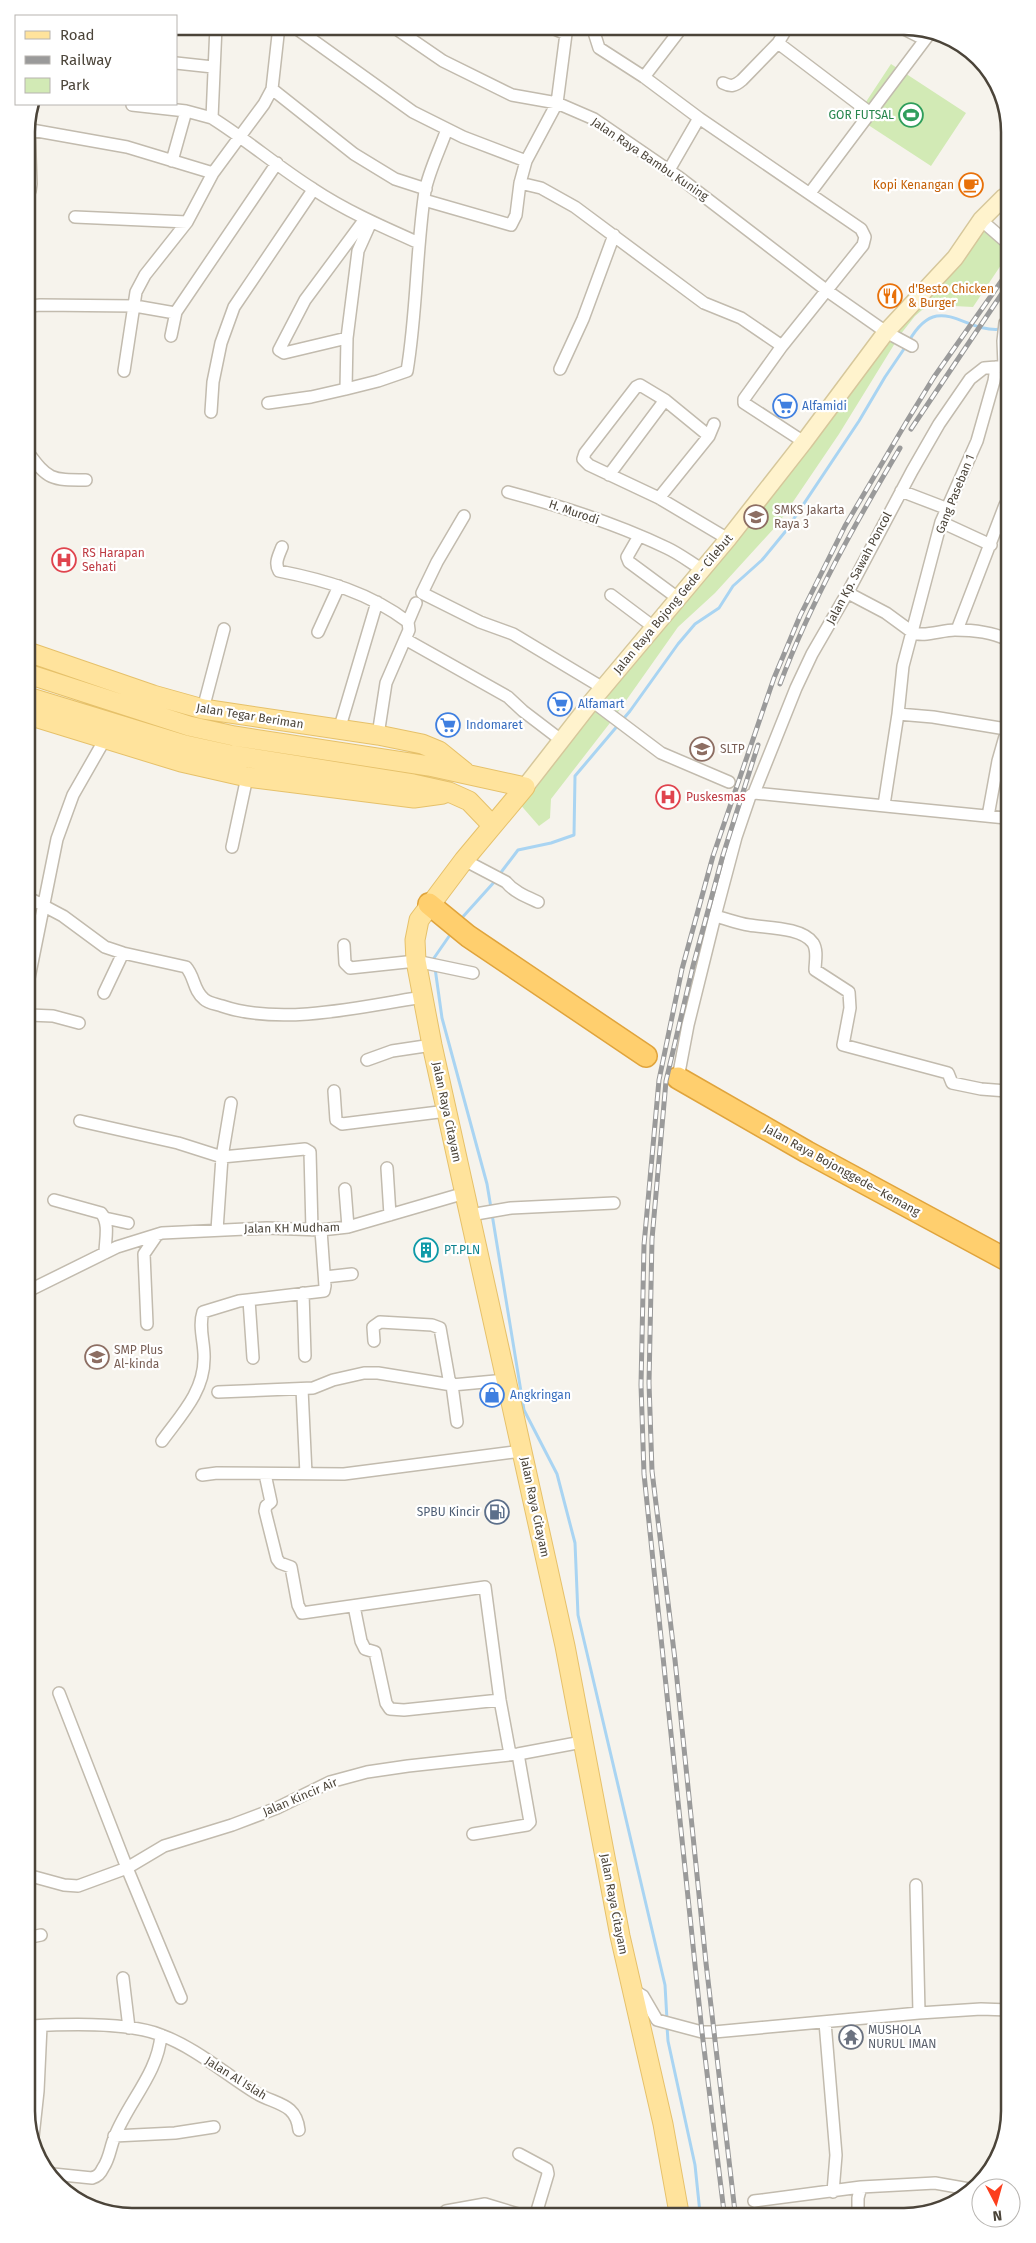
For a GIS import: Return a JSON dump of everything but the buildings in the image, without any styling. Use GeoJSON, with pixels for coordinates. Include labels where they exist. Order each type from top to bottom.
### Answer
{"type":"FeatureCollection","features":[{"type":"Feature","properties":{"kind":"highway"},"geometry":{"type":"LineString","coordinates":[[429,904],[468,936],[646,1056]]}},
{"type":"Feature","properties":{"kind":"highway","name":"Jalan Raya Bojonggede—Kemang"},"geometry":{"type":"LineString","coordinates":[[678,1078],[807,1152],[1001,1257]]}},
{"type":"Feature","properties":{"kind":"main road","name":"Jalan Raya Bojong Gede - Cilebut"},"geometry":{"type":"LineString","coordinates":[[492,825],[525,787],[592,700],[655,628],[728,539],[804,442],[886,332],[955,258],[981,220],[1001,200]]}},
{"type":"Feature","properties":{"kind":"main road","name":"Jalan Tegar Beriman"},"geometry":{"type":"LineString","coordinates":[[35,654],[153,695],[203,709],[422,744],[438,751],[470,776]]}},
{"type":"Feature","properties":{"kind":"main road","name":"Jalan Tegar Beriman"},"geometry":{"type":"LineString","coordinates":[[35,676],[189,726],[234,736],[356,754],[525,787]]}},
{"type":"Feature","properties":{"kind":"main road"},"geometry":{"type":"LineString","coordinates":[[35,698],[185,744],[231,755],[412,784],[449,792],[469,801],[492,825]]}},
{"type":"Feature","properties":{"kind":"main road"},"geometry":{"type":"LineString","coordinates":[[234,736],[238,716]]}},
{"type":"Feature","properties":{"kind":"main road"},"geometry":{"type":"LineString","coordinates":[[35,717],[180,762],[247,777],[414,798],[449,792]]}},
{"type":"Feature","properties":{"kind":"main road"},"geometry":{"type":"LineString","coordinates":[[227,773],[231,755]]}},
{"type":"Feature","properties":{"kind":"main road","name":"Jalan Raya Citayam"},"geometry":{"type":"LineString","coordinates":[[492,825],[429,904],[419,920],[415,940],[421,961],[422,997],[465,1193],[477,1214],[506,1380],[565,1646],[620,1936],[663,2124],[678,2208]]}},
{"type":"Feature","properties":{"kind":"street"},"geometry":{"type":"LineString","coordinates":[[212,118],[215,35]]}},
{"type":"Feature","properties":{"kind":"street"},"geometry":{"type":"LineString","coordinates":[[124,370],[136,292],[145,275],[188,222],[213,173],[264,104],[272,89],[278,35]]}},
{"type":"Feature","properties":{"kind":"street"},"geometry":{"type":"LineString","coordinates":[[306,35],[413,112],[447,129],[526,161]]}},
{"type":"Feature","properties":{"kind":"street","name":"Jalan Raya Bambu Kuning"},"geometry":{"type":"LineString","coordinates":[[405,35],[443,61],[512,95],[557,103],[594,119],[669,170],[826,290],[886,332],[912,346]]}},
{"type":"Feature","properties":{"kind":"street"},"geometry":{"type":"LineString","coordinates":[[272,89],[354,154],[395,179],[425,194],[511,225],[516,215],[524,184],[526,161],[557,103],[566,35]]}},
{"type":"Feature","properties":{"kind":"street"},"geometry":{"type":"LineString","coordinates":[[595,35],[599,48],[644,77],[699,118],[861,229],[865,237],[863,245],[782,346],[744,399],[744,403],[804,442]]}},
{"type":"Feature","properties":{"kind":"street"},"geometry":{"type":"LineString","coordinates":[[644,77],[675,35]]}},
{"type":"Feature","properties":{"kind":"street"},"geometry":{"type":"LineString","coordinates":[[723,83],[736,86],[778,43],[783,35]]}},
{"type":"Feature","properties":{"kind":"street"},"geometry":{"type":"LineString","coordinates":[[810,193],[926,37]]}},
{"type":"Feature","properties":{"kind":"street"},"geometry":{"type":"LineString","coordinates":[[778,43],[870,112]]}},
{"type":"Feature","properties":{"kind":"street"},"geometry":{"type":"LineString","coordinates":[[178,63],[213,67]]}},
{"type":"Feature","properties":{"kind":"street"},"geometry":{"type":"LineString","coordinates":[[132,105],[186,111],[212,118],[241,136],[313,190],[368,220],[419,243]]}},
{"type":"Feature","properties":{"kind":"street"},"geometry":{"type":"LineString","coordinates":[[172,161],[186,111]]}},
{"type":"Feature","properties":{"kind":"street"},"geometry":{"type":"LineString","coordinates":[[669,170],[699,118]]}},
{"type":"Feature","properties":{"kind":"street"},"geometry":{"type":"LineString","coordinates":[[268,403],[311,397],[346,389],[407,371],[411,349],[419,243],[425,194],[447,129]]}},
{"type":"Feature","properties":{"kind":"street"},"geometry":{"type":"LineString","coordinates":[[35,130],[127,147],[213,173]]}},
{"type":"Feature","properties":{"kind":"street"},"geometry":{"type":"LineString","coordinates":[[171,336],[175,314],[277,163]]}},
{"type":"Feature","properties":{"kind":"street"},"geometry":{"type":"LineString","coordinates":[[524,184],[541,188],[575,207],[704,303],[741,318],[782,346]]}},
{"type":"Feature","properties":{"kind":"street"},"geometry":{"type":"LineString","coordinates":[[212,412],[213,382],[221,343],[234,308],[313,190]]}},
{"type":"Feature","properties":{"kind":"street"},"geometry":{"type":"LineString","coordinates":[[76,217],[188,222]]}},
{"type":"Feature","properties":{"kind":"street"},"geometry":{"type":"LineString","coordinates":[[347,338],[284,353],[279,350],[305,300],[368,220]]}},
{"type":"Feature","properties":{"kind":"street"},"geometry":{"type":"LineString","coordinates":[[346,389],[347,338],[358,251],[368,220]]}},
{"type":"Feature","properties":{"kind":"street"},"geometry":{"type":"LineString","coordinates":[[981,220],[1001,237]]}},
{"type":"Feature","properties":{"kind":"street"},"geometry":{"type":"LineString","coordinates":[[560,369],[583,319],[614,235]]}},
{"type":"Feature","properties":{"kind":"street"},"geometry":{"type":"LineString","coordinates":[[35,306],[135,306],[175,314]]}},
{"type":"Feature","properties":{"kind":"street","name":"Jalan Kp. Sawah Poncol"},"geometry":{"type":"LineString","coordinates":[[678,1078],[688,1025],[736,837],[750,796],[754,793],[796,688],[812,654],[848,593],[901,491],[939,424],[970,379],[984,368],[1001,366]]}},
{"type":"Feature","properties":{"kind":"street","name":"Gang Paseban 1"},"geometry":{"type":"LineString","coordinates":[[884,805],[898,714],[903,666],[941,522],[977,441],[994,381],[1001,368]]}},
{"type":"Feature","properties":{"kind":"street"},"geometry":{"type":"LineString","coordinates":[[709,436],[665,400],[643,386],[636,387],[585,453],[584,462],[659,498],[728,539]]}},
{"type":"Feature","properties":{"kind":"street"},"geometry":{"type":"LineString","coordinates":[[609,475],[665,400]]}},
{"type":"Feature","properties":{"kind":"street"},"geometry":{"type":"LineString","coordinates":[[659,498],[709,436],[714,424]]}},
{"type":"Feature","properties":{"kind":"street"},"geometry":{"type":"LineString","coordinates":[[35,462],[51,478],[57,480],[86,480]]}},
{"type":"Feature","properties":{"kind":"street"},"geometry":{"type":"LineString","coordinates":[[901,491],[948,509]]}},
{"type":"Feature","properties":{"kind":"street","name":"H. Murodi"},"geometry":{"type":"LineString","coordinates":[[508,492],[540,500],[639,536],[668,548],[703,570]]}},
{"type":"Feature","properties":{"kind":"street"},"geometry":{"type":"LineString","coordinates":[[464,516],[437,562],[422,594],[480,622],[513,634],[603,688]]}},
{"type":"Feature","properties":{"kind":"street"},"geometry":{"type":"LineString","coordinates":[[941,522],[991,545]]}},
{"type":"Feature","properties":{"kind":"street"},"geometry":{"type":"LineString","coordinates":[[957,630],[991,545],[1001,527]]}},
{"type":"Feature","properties":{"kind":"street"},"geometry":{"type":"LineString","coordinates":[[639,536],[627,557],[628,562],[679,599]]}},
{"type":"Feature","properties":{"kind":"street"},"geometry":{"type":"LineString","coordinates":[[282,547],[276,567],[279,571],[339,586],[377,602],[408,622]]}},
{"type":"Feature","properties":{"kind":"street"},"geometry":{"type":"LineString","coordinates":[[318,632],[339,586]]}},
{"type":"Feature","properties":{"kind":"street"},"geometry":{"type":"LineString","coordinates":[[848,593],[886,613],[918,636],[937,631],[957,630],[1001,636]]}},
{"type":"Feature","properties":{"kind":"street"},"geometry":{"type":"LineString","coordinates":[[611,595],[655,628]]}},
{"type":"Feature","properties":{"kind":"street"},"geometry":{"type":"LineString","coordinates":[[339,730],[377,602]]}},
{"type":"Feature","properties":{"kind":"street"},"geometry":{"type":"LineString","coordinates":[[378,736],[386,683],[410,626],[408,622],[416,603]]}},
{"type":"Feature","properties":{"kind":"street"},"geometry":{"type":"LineString","coordinates":[[203,709],[224,629]]}},
{"type":"Feature","properties":{"kind":"street"},"geometry":{"type":"LineString","coordinates":[[405,639],[508,697],[561,740]]}},
{"type":"Feature","properties":{"kind":"street"},"geometry":{"type":"LineString","coordinates":[[592,700],[662,753],[730,782]]}},
{"type":"Feature","properties":{"kind":"street"},"geometry":{"type":"LineString","coordinates":[[898,714],[1001,728]]}},
{"type":"Feature","properties":{"kind":"street"},"geometry":{"type":"LineString","coordinates":[[35,951],[58,839],[73,795],[105,739]]}},
{"type":"Feature","properties":{"kind":"street"},"geometry":{"type":"LineString","coordinates":[[988,816],[1001,750]]}},
{"type":"Feature","properties":{"kind":"street"},"geometry":{"type":"LineString","coordinates":[[232,847],[247,777]]}},
{"type":"Feature","properties":{"kind":"street"},"geometry":{"type":"LineString","coordinates":[[754,793],[1001,817]]}},
{"type":"Feature","properties":{"kind":"street"},"geometry":{"type":"LineString","coordinates":[[464,860],[506,882],[511,888],[538,902]]}},
{"type":"Feature","properties":{"kind":"street"},"geometry":{"type":"LineString","coordinates":[[35,902],[63,916],[105,947],[123,953],[186,967],[192,973],[195,989],[205,1000],[236,1011],[259,1015],[334,1010],[422,997]]}},
{"type":"Feature","properties":{"kind":"street"},"geometry":{"type":"LineString","coordinates":[[715,916],[731,922],[751,926],[768,926],[795,932],[812,943],[816,951],[815,970],[849,992],[850,1008],[843,1045],[948,1072],[952,1084],[1001,1091]]}},
{"type":"Feature","properties":{"kind":"street"},"geometry":{"type":"LineString","coordinates":[[344,945],[345,963],[350,968],[421,961],[473,973]]}},
{"type":"Feature","properties":{"kind":"street"},"geometry":{"type":"LineString","coordinates":[[104,993],[123,953]]}},
{"type":"Feature","properties":{"kind":"street"},"geometry":{"type":"LineString","coordinates":[[35,1015],[53,1016],[79,1023]]}},
{"type":"Feature","properties":{"kind":"street"},"geometry":{"type":"LineString","coordinates":[[367,1060],[379,1054],[392,1051],[432,1045]]}},
{"type":"Feature","properties":{"kind":"street"},"geometry":{"type":"LineString","coordinates":[[334,1091],[336,1120],[342,1124],[447,1111]]}},
{"type":"Feature","properties":{"kind":"street"},"geometry":{"type":"LineString","coordinates":[[217,1230],[222,1157],[231,1103]]}},
{"type":"Feature","properties":{"kind":"street"},"geometry":{"type":"LineString","coordinates":[[80,1121],[178,1143],[222,1157],[305,1149],[310,1152],[312,1159],[317,1230],[325,1277],[324,1291],[239,1301],[203,1312],[201,1327],[204,1359],[203,1375],[197,1393],[162,1441]]}},
{"type":"Feature","properties":{"kind":"street"},"geometry":{"type":"LineString","coordinates":[[387,1168],[390,1215]]}},
{"type":"Feature","properties":{"kind":"street"},"geometry":{"type":"LineString","coordinates":[[345,1189],[348,1227]]}},
{"type":"Feature","properties":{"kind":"street","name":"Jalan KH Mudham"},"geometry":{"type":"LineString","coordinates":[[159,1234],[267,1228],[317,1230],[348,1227],[465,1193]]}},
{"type":"Feature","properties":{"kind":"street"},"geometry":{"type":"LineString","coordinates":[[54,1200],[101,1213],[105,1218],[105,1253]]}},
{"type":"Feature","properties":{"kind":"street"},"geometry":{"type":"LineString","coordinates":[[477,1214],[511,1208],[614,1203]]}},
{"type":"Feature","properties":{"kind":"street"},"geometry":{"type":"LineString","coordinates":[[105,1218],[128,1223]]}},
{"type":"Feature","properties":{"kind":"street"},"geometry":{"type":"LineString","coordinates":[[35,1288],[105,1253],[159,1234]]}},
{"type":"Feature","properties":{"kind":"street"},"geometry":{"type":"LineString","coordinates":[[147,1324],[144,1254],[159,1234]]}},
{"type":"Feature","properties":{"kind":"street"},"geometry":{"type":"LineString","coordinates":[[325,1277],[352,1274]]}},
{"type":"Feature","properties":{"kind":"street"},"geometry":{"type":"LineString","coordinates":[[303,1293],[304,1356]]}},
{"type":"Feature","properties":{"kind":"street"},"geometry":{"type":"LineString","coordinates":[[249,1300],[253,1358]]}},
{"type":"Feature","properties":{"kind":"street"},"geometry":{"type":"LineString","coordinates":[[374,1340],[374,1327],[380,1322],[432,1325],[440,1328],[449,1379],[452,1385],[457,1422]]}},
{"type":"Feature","properties":{"kind":"street"},"geometry":{"type":"LineString","coordinates":[[218,1392],[313,1388],[333,1380],[364,1373],[378,1373],[452,1385],[506,1380]]}},
{"type":"Feature","properties":{"kind":"street"},"geometry":{"type":"LineString","coordinates":[[302,1389],[306,1474]]}},
{"type":"Feature","properties":{"kind":"street"},"geometry":{"type":"LineString","coordinates":[[202,1475],[217,1473],[344,1474],[522,1451]]}},
{"type":"Feature","properties":{"kind":"street"},"geometry":{"type":"LineString","coordinates":[[265,1474],[271,1502],[266,1506],[265,1511],[276,1559],[278,1562],[291,1566],[300,1611],[305,1614],[485,1587],[500,1700],[529,1811],[530,1822],[527,1825],[473,1834]]}},
{"type":"Feature","properties":{"kind":"street"},"geometry":{"type":"LineString","coordinates":[[354,1606],[361,1641],[366,1648],[375,1652],[386,1703],[390,1709],[404,1710],[500,1700]]}},
{"type":"Feature","properties":{"kind":"street"},"geometry":{"type":"LineString","coordinates":[[59,1693],[127,1868],[181,1998]]}},
{"type":"Feature","properties":{"kind":"street","name":"Jalan Kincir Air"},"geometry":{"type":"LineString","coordinates":[[35,1877],[64,1885],[78,1886],[127,1868],[164,1846],[232,1825],[277,1808],[330,1782],[367,1772],[514,1754],[582,1742]]}},
{"type":"Feature","properties":{"kind":"street"},"geometry":{"type":"LineString","coordinates":[[916,1885],[919,2012]]}},
{"type":"Feature","properties":{"kind":"street"},"geometry":{"type":"LineString","coordinates":[[123,1978],[129,2028]]}},
{"type":"Feature","properties":{"kind":"street"},"geometry":{"type":"LineString","coordinates":[[633,1990],[643,1996],[657,2020],[702,2032],[919,2012],[1001,2010]]}},
{"type":"Feature","properties":{"kind":"street"},"geometry":{"type":"LineString","coordinates":[[825,2022],[836,2155],[833,2192]]}},
{"type":"Feature","properties":{"kind":"street"},"geometry":{"type":"LineString","coordinates":[[35,2118],[38,2091],[36,2026]]}},
{"type":"Feature","properties":{"kind":"street","name":"Jalan Al Islah"},"geometry":{"type":"LineString","coordinates":[[36,2026],[129,2028],[161,2035],[203,2058],[257,2094],[293,2111],[298,2118],[299,2130]]}},
{"type":"Feature","properties":{"kind":"street"},"geometry":{"type":"LineString","coordinates":[[59,2175],[92,2178],[98,2176],[107,2162],[114,2136],[150,2072],[160,2046],[161,2035]]}},
{"type":"Feature","properties":{"kind":"street"},"geometry":{"type":"LineString","coordinates":[[114,2136],[174,2133],[214,2127]]}},
{"type":"Feature","properties":{"kind":"street"},"geometry":{"type":"LineString","coordinates":[[519,2154],[547,2169],[548,2174],[538,2208]]}},
{"type":"Feature","properties":{"kind":"street"},"geometry":{"type":"LineString","coordinates":[[754,2201],[862,2187],[936,2184],[963,2188]]}},
{"type":"Feature","properties":{"kind":"street"},"geometry":{"type":"LineString","coordinates":[[859,2208],[862,2187]]}},
{"type":"Feature","properties":{"kind":"street"},"geometry":{"type":"LineString","coordinates":[[463,2208],[485,2204],[498,2208]]}},
{"type":"Feature","properties":{"kind":"green space","name":"GOR FUTSAL"},"geometry":{"type":"Polygon","coordinates":[[[891,64],[966,113],[931,166],[856,117],[891,64]]]}},
{"type":"Feature","properties":{"kind":"green space"},"geometry":{"type":"Polygon","coordinates":[[[984,227],[1001,244],[1001,265],[973,307],[934,305],[922,310],[915,316],[900,335],[839,434],[778,524],[715,593],[678,627],[613,719],[551,799],[550,818],[539,826],[518,802],[674,617],[891,338],[984,227]]]}},
{"type":"Feature","properties":{"kind":"waterway"},"geometry":{"type":"LineString","coordinates":[[909,341],[920,326],[931,318],[941,316],[952,317],[988,329],[1001,329]]}},
{"type":"Feature","properties":{"kind":"waterway"},"geometry":{"type":"LineString","coordinates":[[499,875],[518,850],[551,843],[574,835],[575,776],[630,711],[678,644],[695,624],[719,608],[733,586],[762,560],[785,532],[859,421],[906,346]]}},
{"type":"Feature","properties":{"kind":"waterway"},"geometry":{"type":"LineString","coordinates":[[460,920],[496,880]]}},
{"type":"Feature","properties":{"kind":"waterway"},"geometry":{"type":"LineString","coordinates":[[435,962],[434,958],[452,932]]}},
{"type":"Feature","properties":{"kind":"waterway"},"geometry":{"type":"LineString","coordinates":[[435,968],[442,1018],[487,1184],[491,1208]]}},
{"type":"Feature","properties":{"kind":"waterway"},"geometry":{"type":"LineString","coordinates":[[492,1214],[524,1410],[557,1474],[575,1543],[578,1615],[665,1985],[667,2020]]}},
{"type":"Feature","properties":{"kind":"waterway"},"geometry":{"type":"LineString","coordinates":[[667,2026],[668,2041],[695,2165],[699,2208]]}},
{"type":"Feature","properties":{"kind":"railway"},"geometry":{"type":"LineString","coordinates":[[724,2208],[702,2032],[644,1474],[641,1385],[644,1245],[659,1080],[682,969],[713,856],[774,678],[800,616],[845,526],[907,421],[934,377],[1001,282]]}},
{"type":"Feature","properties":{"kind":"railway"},"geometry":{"type":"LineString","coordinates":[[911,429],[1001,295]]}},
{"type":"Feature","properties":{"kind":"railway"},"geometry":{"type":"LineString","coordinates":[[780,684],[820,593],[850,534],[900,448]]}},
{"type":"Feature","properties":{"kind":"railway"},"geometry":{"type":"LineString","coordinates":[[735,2208],[706,1963],[675,1660],[652,1471],[649,1383],[652,1239],[666,1081],[693,966],[723,855],[758,745]]}},
{"type":"Feature","properties":{"kind":"place","name":"GOR FUTSAL"},"geometry":{"type":"Point","coordinates":[911,115]}},
{"type":"Feature","properties":{"kind":"place","name":"Kopi Kenangan"},"geometry":{"type":"Point","coordinates":[971,185]}},
{"type":"Feature","properties":{"kind":"place","name":"d'Besto Chicken & Burger"},"geometry":{"type":"Point","coordinates":[890,296]}},
{"type":"Feature","properties":{"kind":"place","name":"Alfamidi"},"geometry":{"type":"Point","coordinates":[785,406]}},
{"type":"Feature","properties":{"kind":"place","name":"SMKS Jakarta Raya 3"},"geometry":{"type":"Point","coordinates":[756,517]}},
{"type":"Feature","properties":{"kind":"place","name":"RS Harapan Sehati"},"geometry":{"type":"Point","coordinates":[64,560]}},
{"type":"Feature","properties":{"kind":"place","name":"Alfamart"},"geometry":{"type":"Point","coordinates":[560,704]}},
{"type":"Feature","properties":{"kind":"place","name":"Indomaret"},"geometry":{"type":"Point","coordinates":[448,725]}},
{"type":"Feature","properties":{"kind":"place","name":"SLTP"},"geometry":{"type":"Point","coordinates":[702,749]}},
{"type":"Feature","properties":{"kind":"place","name":"Puskesmas"},"geometry":{"type":"Point","coordinates":[668,797]}},
{"type":"Feature","properties":{"kind":"place","name":"PT.PLN"},"geometry":{"type":"Point","coordinates":[426,1250]}},
{"type":"Feature","properties":{"kind":"place","name":"SMP Plus Al-kinda"},"geometry":{"type":"Point","coordinates":[97,1357]}},
{"type":"Feature","properties":{"kind":"place","name":"Angkringan"},"geometry":{"type":"Point","coordinates":[492,1395]}},
{"type":"Feature","properties":{"kind":"place","name":"SPBU Kincir"},"geometry":{"type":"Point","coordinates":[497,1512]}},
{"type":"Feature","properties":{"kind":"place","name":"MUSHOLA NURUL IMAN"},"geometry":{"type":"Point","coordinates":[851,2037]}}]}
